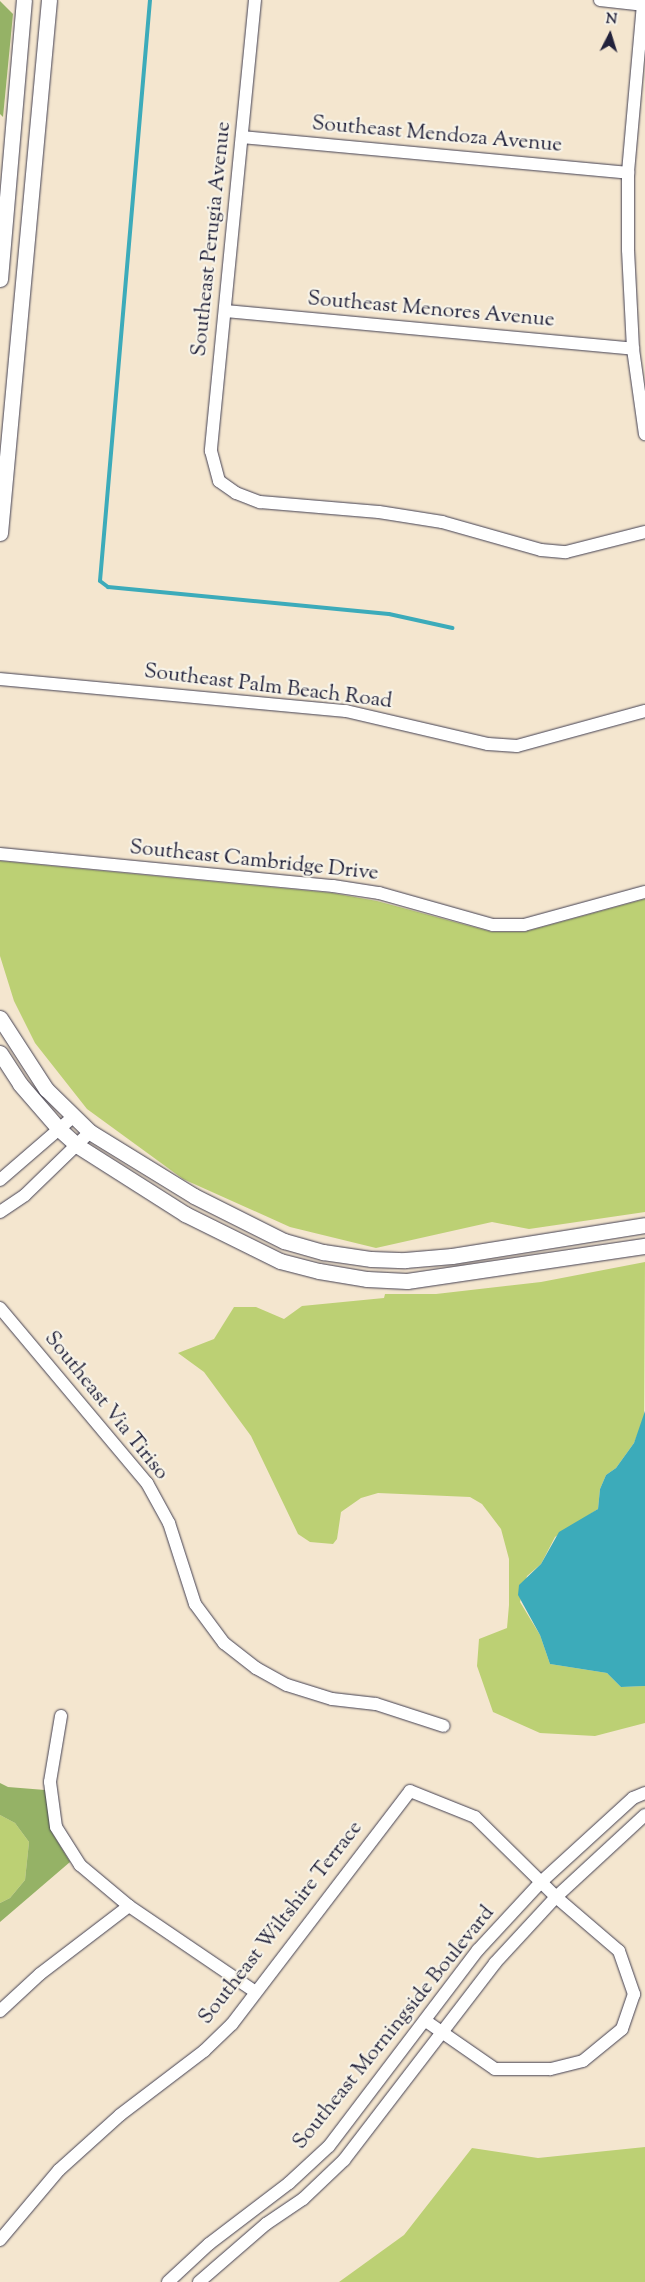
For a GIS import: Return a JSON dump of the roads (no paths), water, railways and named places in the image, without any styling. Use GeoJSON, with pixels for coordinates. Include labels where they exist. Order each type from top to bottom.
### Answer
{"type":"FeatureCollection","features":[{"type":"Feature","properties":{"kind":"street"},"geometry":{"type":"LineString","coordinates":[[0,279],[24,0]]}},
{"type":"Feature","properties":{"kind":"street"},"geometry":{"type":"LineString","coordinates":[[0,533],[49,0]]}},
{"type":"Feature","properties":{"kind":"street","name":"Southeast Perugia Avenue"},"geometry":{"type":"LineString","coordinates":[[255,0],[211,450],[219,481],[236,493],[260,502],[379,512],[442,522],[541,550],[566,552],[645,532]]}},
{"type":"Feature","properties":{"kind":"street"},"geometry":{"type":"LineString","coordinates":[[600,0],[644,4],[628,173],[632,350],[645,434]]}},
{"type":"Feature","properties":{"kind":"street","name":"Southeast Mendoza Avenue"},"geometry":{"type":"LineString","coordinates":[[242,137],[628,173]]}},
{"type":"Feature","properties":{"kind":"street","name":"Southeast Menores Avenue"},"geometry":{"type":"LineString","coordinates":[[226,311],[632,350]]}},
{"type":"Feature","properties":{"kind":"street","name":"Southeast Palm Beach Road"},"geometry":{"type":"LineString","coordinates":[[0,678],[346,711],[488,744],[517,746],[645,711]]}},
{"type":"Feature","properties":{"kind":"street","name":"Southeast Cambridge Drive"},"geometry":{"type":"LineString","coordinates":[[0,854],[333,886],[379,894],[461,919],[494,925],[524,925],[645,892]]}},
{"type":"Feature","properties":{"kind":"street"},"geometry":{"type":"LineString","coordinates":[[0,1018],[46,1089],[90,1132],[120,1153],[253,1228],[284,1241],[323,1252],[371,1260],[405,1260],[452,1256],[645,1225]]}},
{"type":"Feature","properties":{"kind":"street"},"geometry":{"type":"LineString","coordinates":[[0,1053],[20,1084],[59,1130],[78,1146],[185,1214],[246,1247],[318,1272],[367,1279],[407,1281],[645,1246]]}},
{"type":"Feature","properties":{"kind":"street"},"geometry":{"type":"LineString","coordinates":[[0,1180],[73,1117]]}},
{"type":"Feature","properties":{"kind":"street"},"geometry":{"type":"LineString","coordinates":[[0,1212],[25,1195],[78,1146],[90,1132]]}},
{"type":"Feature","properties":{"kind":"street","name":"Southeast Via Tiriso"},"geometry":{"type":"LineString","coordinates":[[0,1308],[147,1483],[169,1523],[195,1604],[224,1643],[256,1668],[287,1685],[332,1699],[376,1704],[444,1726]]}},
{"type":"Feature","properties":{"kind":"street"},"geometry":{"type":"LineString","coordinates":[[62,1716],[50,1782],[56,1827],[80,1865],[129,1906],[254,1991]]}},
{"type":"Feature","properties":{"kind":"street","name":"Southeast Wiltshire Terrace"},"geometry":{"type":"LineString","coordinates":[[0,2240],[59,2170],[120,2115],[204,2051],[232,2024],[254,1991],[410,1791],[476,1817],[556,1897],[619,1950],[634,1994],[622,2029],[583,2061],[550,2070],[495,2069],[426,2021]]}},
{"type":"Feature","properties":{"kind":"street","name":"Southeast Morningside Boulevard"},"geometry":{"type":"LineString","coordinates":[[168,2282],[209,2244],[290,2183],[328,2146],[426,2021],[478,1950],[541,1882],[633,1798],[645,1793]]}},
{"type":"Feature","properties":{"kind":"street","name":"Southeast Morningside Boulevard"},"geometry":{"type":"LineString","coordinates":[[199,2282],[223,2259],[303,2200],[344,2160],[443,2034],[495,1963],[556,1897],[645,1815]]}},
{"type":"Feature","properties":{"kind":"street"},"geometry":{"type":"LineString","coordinates":[[0,2011],[40,1974],[129,1906]]}},
{"type":"Feature","properties":{"kind":"street"},"geometry":{"type":"LineString","coordinates":[[328,2146],[344,2160]]}},
{"type":"Feature","properties":{"kind":"street"},"geometry":{"type":"LineString","coordinates":[[209,2244],[223,2259]]}},
{"type":"Feature","properties":{"kind":"water"},"geometry":{"type":"Polygon","coordinates":[[[645,1411],[645,1686],[621,1687],[607,1673],[550,1664],[540,1635],[518,1595],[519,1585],[541,1564],[559,1532],[598,1509],[600,1489],[606,1475],[616,1468],[634,1443],[645,1411]]]}},
{"type":"Feature","properties":{"kind":"waterway"},"geometry":{"type":"LineString","coordinates":[[150,0],[100,581],[108,587],[389,614],[452,628]]}}]}
